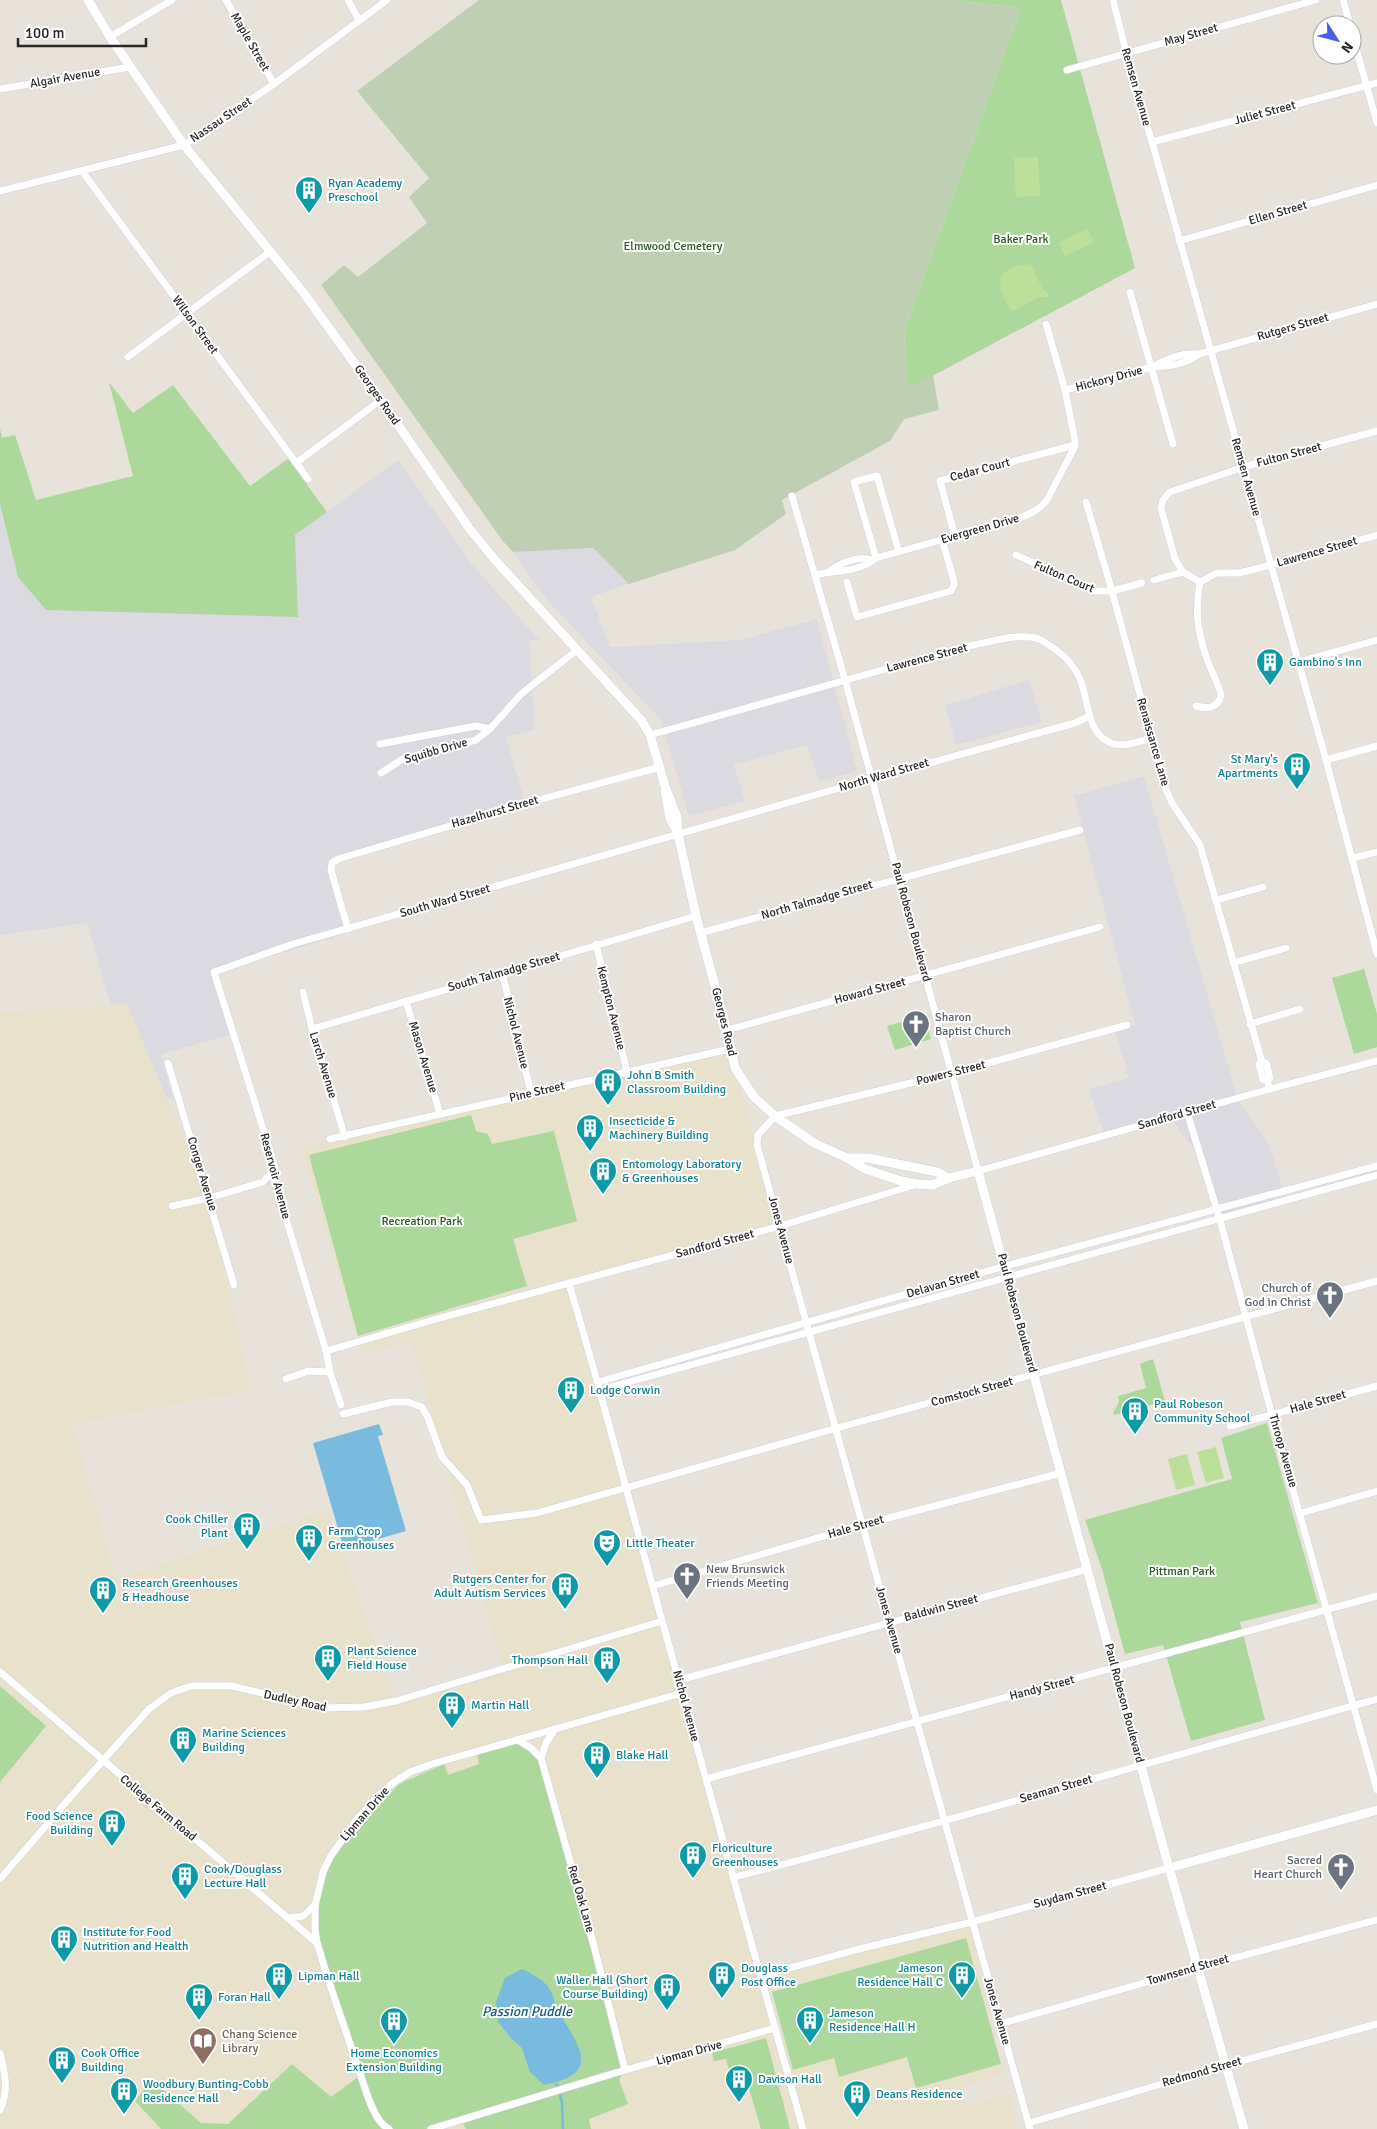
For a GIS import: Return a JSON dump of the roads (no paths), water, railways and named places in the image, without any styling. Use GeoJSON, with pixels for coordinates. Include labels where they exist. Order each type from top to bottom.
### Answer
{"type":"FeatureCollection","features":[{"type":"Feature","properties":{"kind":"street","name":"Georges Road"},"geometry":{"type":"LineString","coordinates":[[88,0],[110,37],[184,145],[303,292],[470,528],[519,587],[642,721],[650,735],[665,786],[677,817],[678,834],[696,916],[727,1030],[735,1068],[754,1097],[774,1116],[814,1143],[847,1158],[865,1169],[901,1181],[932,1186],[949,1178]]}},
{"type":"Feature","properties":{"kind":"street"},"geometry":{"type":"LineString","coordinates":[[110,37],[172,0]]}},
{"type":"Feature","properties":{"kind":"street","name":"Maple Street"},"geometry":{"type":"LineString","coordinates":[[226,0],[274,84]]}},
{"type":"Feature","properties":{"kind":"street"},"geometry":{"type":"LineString","coordinates":[[348,0],[359,20]]}},
{"type":"Feature","properties":{"kind":"street","name":"Nassau Street"},"geometry":{"type":"LineString","coordinates":[[0,191],[184,145],[274,84],[387,0]]}},
{"type":"Feature","properties":{"kind":"street","name":"Remsen Avenue"},"geometry":{"type":"LineString","coordinates":[[1113,0],[1326,760],[1377,954]]}},
{"type":"Feature","properties":{"kind":"street","name":"May Street"},"geometry":{"type":"LineString","coordinates":[[1067,70],[1316,0]]}},
{"type":"Feature","properties":{"kind":"street"},"geometry":{"type":"LineString","coordinates":[[1343,0],[1347,15]]}},
{"type":"Feature","properties":{"kind":"street"},"geometry":{"type":"LineString","coordinates":[[1360,65],[1377,123]]}},
{"type":"Feature","properties":{"kind":"street","name":"Algair Avenue"},"geometry":{"type":"LineString","coordinates":[[0,89],[130,67]]}},
{"type":"Feature","properties":{"kind":"street","name":"Juliet Street"},"geometry":{"type":"LineString","coordinates":[[1152,142],[1377,83]]}},
{"type":"Feature","properties":{"kind":"street","name":"Wilson Street"},"geometry":{"type":"LineString","coordinates":[[82,171],[308,479]]}},
{"type":"Feature","properties":{"kind":"street","name":"Ellen Street"},"geometry":{"type":"LineString","coordinates":[[1179,241],[1377,185]]}},
{"type":"Feature","properties":{"kind":"street"},"geometry":{"type":"LineString","coordinates":[[128,357],[271,251]]}},
{"type":"Feature","properties":{"kind":"street"},"geometry":{"type":"LineString","coordinates":[[1130,292],[1173,444]]}},
{"type":"Feature","properties":{"kind":"street","name":"Rutgers Street"},"geometry":{"type":"LineString","coordinates":[[1210,351],[1377,304]]}},
{"type":"Feature","properties":{"kind":"street"},"geometry":{"type":"LineString","coordinates":[[1046,324],[1065,390],[1073,425],[1075,445]]}},
{"type":"Feature","properties":{"kind":"street","name":"Hickory Drive"},"geometry":{"type":"LineString","coordinates":[[1065,390],[1152,367],[1162,361],[1189,353],[1199,354],[1210,351]]}},
{"type":"Feature","properties":{"kind":"street"},"geometry":{"type":"LineString","coordinates":[[296,463],[381,400]]}},
{"type":"Feature","properties":{"kind":"street","name":"Fulton Street"},"geometry":{"type":"LineString","coordinates":[[1183,572],[1174,559],[1161,508],[1163,500],[1175,489],[1377,431]]}},
{"type":"Feature","properties":{"kind":"street","name":"Cedar Court"},"geometry":{"type":"LineString","coordinates":[[955,536],[940,481],[1075,445]]}},
{"type":"Feature","properties":{"kind":"street","name":"Evergreen Drive"},"geometry":{"type":"LineString","coordinates":[[816,575],[830,570],[852,569],[867,564],[874,559],[1017,519],[1037,510],[1047,500],[1075,445]]}},
{"type":"Feature","properties":{"kind":"street"},"geometry":{"type":"LineString","coordinates":[[874,559],[854,482],[877,476],[899,552]]}},
{"type":"Feature","properties":{"kind":"street","name":"Paul Robeson Boulevard"},"geometry":{"type":"LineString","coordinates":[[792,496],[845,680],[1140,1765],[1244,2129]]}},
{"type":"Feature","properties":{"kind":"street","name":"Renaissance Lane"},"geometry":{"type":"LineString","coordinates":[[1086,502],[1165,787],[1172,803],[1200,845],[1217,900],[1250,1024],[1262,1062],[1266,1063],[1270,1078],[1267,1080],[1270,1089]]}},
{"type":"Feature","properties":{"kind":"street","name":"Lawrence Street"},"geometry":{"type":"LineString","coordinates":[[1200,582],[1217,573],[1239,572],[1271,565],[1377,535]]}},
{"type":"Feature","properties":{"kind":"street"},"geometry":{"type":"LineString","coordinates":[[847,582],[857,617],[951,591],[954,581],[942,540]]}},
{"type":"Feature","properties":{"kind":"street","name":"Fulton Court"},"geometry":{"type":"LineString","coordinates":[[1016,555],[1089,590],[1112,591]]}},
{"type":"Feature","properties":{"kind":"street"},"geometry":{"type":"LineString","coordinates":[[1154,580],[1183,572],[1200,582],[1196,612],[1197,624],[1206,656],[1221,695],[1220,701],[1212,707],[1196,706]]}},
{"type":"Feature","properties":{"kind":"street"},"geometry":{"type":"LineString","coordinates":[[1112,591],[1142,583]]}},
{"type":"Feature","properties":{"kind":"street","name":"Lawrence Street"},"geometry":{"type":"LineString","coordinates":[[650,735],[968,646],[1031,636],[1045,642],[1073,665],[1080,679],[1094,728],[1104,739],[1114,744],[1124,745],[1151,738]]}},
{"type":"Feature","properties":{"kind":"street"},"geometry":{"type":"LineString","coordinates":[[1298,662],[1377,640]]}},
{"type":"Feature","properties":{"kind":"street","name":"Squibb Drive"},"geometry":{"type":"LineString","coordinates":[[381,774],[402,760],[476,740],[490,728],[521,694],[577,650]]}},
{"type":"Feature","properties":{"kind":"street","name":"North Ward Street"},"geometry":{"type":"LineString","coordinates":[[678,834],[1075,723],[1090,716]]}},
{"type":"Feature","properties":{"kind":"street","name":"Squibb Drive"},"geometry":{"type":"LineString","coordinates":[[380,744],[476,726],[490,728]]}},
{"type":"Feature","properties":{"kind":"street"},"geometry":{"type":"LineString","coordinates":[[1326,760],[1377,746]]}},
{"type":"Feature","properties":{"kind":"street","name":"Hazelhurst Street"},"geometry":{"type":"LineString","coordinates":[[348,929],[332,875],[332,864],[345,856],[660,767]]}},
{"type":"Feature","properties":{"kind":"street","name":"North Talmadge Street"},"geometry":{"type":"LineString","coordinates":[[700,933],[1080,830]]}},
{"type":"Feature","properties":{"kind":"street","name":"South Ward Street"},"geometry":{"type":"LineString","coordinates":[[214,972],[293,944],[678,834]]}},
{"type":"Feature","properties":{"kind":"street"},"geometry":{"type":"LineString","coordinates":[[1353,858],[1377,852]]}},
{"type":"Feature","properties":{"kind":"street"},"geometry":{"type":"LineString","coordinates":[[1217,900],[1263,887]]}},
{"type":"Feature","properties":{"kind":"street","name":"South Talmadge Street"},"geometry":{"type":"LineString","coordinates":[[312,1029],[696,916]]}},
{"type":"Feature","properties":{"kind":"street","name":"Howard Street"},"geometry":{"type":"LineString","coordinates":[[727,1030],[1100,927]]}},
{"type":"Feature","properties":{"kind":"street","name":"Kempton Avenue"},"geometry":{"type":"LineString","coordinates":[[596,944],[627,1072]]}},
{"type":"Feature","properties":{"kind":"street"},"geometry":{"type":"LineString","coordinates":[[1233,963],[1286,948]]}},
{"type":"Feature","properties":{"kind":"street","name":"Reservoir Avenue"},"geometry":{"type":"LineString","coordinates":[[214,972],[275,1166],[272,1172],[341,1405]]}},
{"type":"Feature","properties":{"kind":"street","name":"Nichol Avenue"},"geometry":{"type":"LineString","coordinates":[[502,972],[531,1093]]}},
{"type":"Feature","properties":{"kind":"street","name":"Larch Avenue"},"geometry":{"type":"LineString","coordinates":[[304,992],[312,1029],[345,1137]]}},
{"type":"Feature","properties":{"kind":"street","name":"Mason Avenue"},"geometry":{"type":"LineString","coordinates":[[406,1001],[440,1114]]}},
{"type":"Feature","properties":{"kind":"street"},"geometry":{"type":"LineString","coordinates":[[1250,1024],[1300,1009]]}},
{"type":"Feature","properties":{"kind":"street","name":"Powers Street"},"geometry":{"type":"LineString","coordinates":[[774,1116],[952,1074],[1127,1025]]}},
{"type":"Feature","properties":{"kind":"street","name":"Pine Street"},"geometry":{"type":"LineString","coordinates":[[330,1139],[730,1049]]}},
{"type":"Feature","properties":{"kind":"street","name":"Sandford Street"},"geometry":{"type":"LineString","coordinates":[[978,1171],[1377,1061]]}},
{"type":"Feature","properties":{"kind":"street","name":"Conger Avenue"},"geometry":{"type":"LineString","coordinates":[[168,1063],[234,1285]]}},
{"type":"Feature","properties":{"kind":"street","name":"Throop Avenue"},"geometry":{"type":"LineString","coordinates":[[1187,1112],[1217,1208],[1272,1415],[1301,1513],[1377,1790]]}},
{"type":"Feature","properties":{"kind":"street","name":"Jones Avenue"},"geometry":{"type":"LineString","coordinates":[[774,1116],[758,1135],[757,1145],[1029,2126]]}},
{"type":"Feature","properties":{"kind":"street","name":"Georges Road"},"geometry":{"type":"LineString","coordinates":[[847,1158],[868,1158],[937,1172],[949,1178]]}},
{"type":"Feature","properties":{"kind":"street","name":"Delavan Street"},"geometry":{"type":"LineString","coordinates":[[598,1382],[1005,1266],[1377,1166]]}},
{"type":"Feature","properties":{"kind":"street"},"geometry":{"type":"LineString","coordinates":[[949,1178],[978,1171]]}},
{"type":"Feature","properties":{"kind":"street"},"geometry":{"type":"LineString","coordinates":[[172,1206],[209,1198],[263,1182],[272,1172]]}},
{"type":"Feature","properties":{"kind":"street","name":"Delavan Street"},"geometry":{"type":"LineString","coordinates":[[600,1390],[809,1334],[1377,1175]]}},
{"type":"Feature","properties":{"kind":"street","name":"Sandford Street"},"geometry":{"type":"LineString","coordinates":[[326,1351],[440,1318],[780,1226],[918,1184]]}},
{"type":"Feature","properties":{"kind":"street"},"geometry":{"type":"LineString","coordinates":[[1115,1236],[1118,1248]]}},
{"type":"Feature","properties":{"kind":"street","name":"Comstock Street"},"geometry":{"type":"LineString","coordinates":[[343,1414],[392,1402],[408,1402],[422,1407],[442,1457],[467,1485],[481,1520],[537,1513],[837,1428],[1377,1281]]}},
{"type":"Feature","properties":{"kind":"street","name":"Nichol Avenue"},"geometry":{"type":"LineString","coordinates":[[569,1284],[598,1382],[625,1488],[735,1877],[803,2129]]}},
{"type":"Feature","properties":{"kind":"street"},"geometry":{"type":"LineString","coordinates":[[286,1379],[308,1371],[330,1372]]}},
{"type":"Feature","properties":{"kind":"street","name":"Hale Street"},"geometry":{"type":"LineString","coordinates":[[1230,1426],[1377,1386]]}},
{"type":"Feature","properties":{"kind":"street","name":"Hale Street"},"geometry":{"type":"LineString","coordinates":[[653,1586],[862,1525],[1061,1472]]}},
{"type":"Feature","properties":{"kind":"street"},"geometry":{"type":"LineString","coordinates":[[1301,1513],[1377,1491]]}},
{"type":"Feature","properties":{"kind":"street","name":"Baldwin Street"},"geometry":{"type":"LineString","coordinates":[[679,1680],[1088,1570]]}},
{"type":"Feature","properties":{"kind":"street","name":"Handy Street"},"geometry":{"type":"LineString","coordinates":[[706,1779],[1377,1596]]}},
{"type":"Feature","properties":{"kind":"street","name":"Dudley Road"},"geometry":{"type":"LineString","coordinates":[[0,1879],[102,1760],[154,1704],[171,1693],[192,1686],[232,1686],[324,1708],[364,1707],[405,1698],[662,1621]]}},
{"type":"Feature","properties":{"kind":"street","name":"College Farm Road"},"geometry":{"type":"LineString","coordinates":[[0,1672],[317,1943]]}},
{"type":"Feature","properties":{"kind":"street","name":"Lipman Drive"},"geometry":{"type":"LineString","coordinates":[[389,2129],[382,2125],[376,2116],[317,1943],[315,1905],[323,1872],[330,1857],[357,1819],[379,1795],[393,1782],[410,1772],[432,1764],[682,1693]]}},
{"type":"Feature","properties":{"kind":"street","name":"Seaman Street"},"geometry":{"type":"LineString","coordinates":[[735,1877],[945,1822],[1377,1699]]}},
{"type":"Feature","properties":{"kind":"street"},"geometry":{"type":"LineString","coordinates":[[518,1740],[531,1748],[541,1758],[546,1743],[555,1729]]}},
{"type":"Feature","properties":{"kind":"street","name":"Red Oak Lane"},"geometry":{"type":"LineString","coordinates":[[541,1758],[594,1946],[625,2070]]}},
{"type":"Feature","properties":{"kind":"street","name":"Suydam Street"},"geometry":{"type":"LineString","coordinates":[[761,1976],[859,1949],[972,1922],[1377,1810]]}},
{"type":"Feature","properties":{"kind":"street"},"geometry":{"type":"LineString","coordinates":[[288,1918],[303,1916],[315,1905]]}},
{"type":"Feature","properties":{"kind":"street","name":"Townsend Street"},"geometry":{"type":"LineString","coordinates":[[1000,2024],[1197,1967],[1377,1920]]}},
{"type":"Feature","properties":{"kind":"street","name":"Redmond Street"},"geometry":{"type":"LineString","coordinates":[[1029,2126],[1226,2065],[1377,2024]]}},
{"type":"Feature","properties":{"kind":"street","name":"Lipman Drive"},"geometry":{"type":"LineString","coordinates":[[431,2129],[625,2070],[775,2028]]}},
{"type":"Feature","properties":{"kind":"street"},"geometry":{"type":"LineString","coordinates":[[0,2054],[4,2067],[5,2090],[4,2102],[0,2110]]}},
{"type":"Feature","properties":{"kind":"water"},"geometry":{"type":"Polygon","coordinates":[[[379,1424],[383,1435],[378,1436],[406,1531],[344,1549],[313,1443],[379,1424]]]}},
{"type":"Feature","properties":{"kind":"water","name":"Passion Puddle"},"geometry":{"type":"Polygon","coordinates":[[[522,1969],[548,1986],[558,2010],[575,2039],[581,2059],[579,2067],[573,2074],[562,2080],[544,2085],[530,2072],[522,2048],[498,2022],[496,2002],[505,1978],[522,1969]]]}},
{"type":"Feature","properties":{"kind":"waterway"},"geometry":{"type":"LineString","coordinates":[[560,2095],[563,2129]]}},
{"type":"Feature","properties":{"kind":"place","name":"Ryan Academy Preschool"},"geometry":{"type":"Point","coordinates":[309,214]}},
{"type":"Feature","properties":{"kind":"place","name":"Gambino's Inn"},"geometry":{"type":"Point","coordinates":[1270,686]}},
{"type":"Feature","properties":{"kind":"place","name":"St Mary's Apartments"},"geometry":{"type":"Point","coordinates":[1297,790]}},
{"type":"Feature","properties":{"kind":"place","name":"Sharon Baptist Church"},"geometry":{"type":"Point","coordinates":[916,1048]}},
{"type":"Feature","properties":{"kind":"place","name":"John B Smith Classroom Building"},"geometry":{"type":"Point","coordinates":[608,1106]}},
{"type":"Feature","properties":{"kind":"place","name":"Insecticide & Machinery Building"},"geometry":{"type":"Point","coordinates":[590,1152]}},
{"type":"Feature","properties":{"kind":"place","name":"Entomology Laboratory & Greenhouses"},"geometry":{"type":"Point","coordinates":[603,1195]}},
{"type":"Feature","properties":{"kind":"place","name":"Church of God in Christ"},"geometry":{"type":"Point","coordinates":[1330,1319]}},
{"type":"Feature","properties":{"kind":"place","name":"Lodge Corwin"},"geometry":{"type":"Point","coordinates":[571,1414]}},
{"type":"Feature","properties":{"kind":"place","name":"Paul Robeson Community School"},"geometry":{"type":"Point","coordinates":[1135,1435]}},
{"type":"Feature","properties":{"kind":"place","name":"Cook Chiller Plant"},"geometry":{"type":"Point","coordinates":[247,1550]}},
{"type":"Feature","properties":{"kind":"place","name":"Farm Crop Greenhouses"},"geometry":{"type":"Point","coordinates":[309,1562]}},
{"type":"Feature","properties":{"kind":"place","name":"Little Theater"},"geometry":{"type":"Point","coordinates":[607,1567]}},
{"type":"Feature","properties":{"kind":"place","name":"New Brunswick Friends Meeting"},"geometry":{"type":"Point","coordinates":[687,1600]}},
{"type":"Feature","properties":{"kind":"place","name":"Rutgers Center for Adult Autism Services"},"geometry":{"type":"Point","coordinates":[565,1610]}},
{"type":"Feature","properties":{"kind":"place","name":"Research Greenhouses & Headhouse"},"geometry":{"type":"Point","coordinates":[103,1614]}},
{"type":"Feature","properties":{"kind":"place","name":"Plant Science Field House"},"geometry":{"type":"Point","coordinates":[328,1682]}},
{"type":"Feature","properties":{"kind":"place","name":"Thompson Hall"},"geometry":{"type":"Point","coordinates":[607,1684]}},
{"type":"Feature","properties":{"kind":"place","name":"Martin Hall"},"geometry":{"type":"Point","coordinates":[452,1729]}},
{"type":"Feature","properties":{"kind":"place","name":"Marine Sciences Building"},"geometry":{"type":"Point","coordinates":[183,1764]}},
{"type":"Feature","properties":{"kind":"place","name":"Blake Hall"},"geometry":{"type":"Point","coordinates":[597,1779]}},
{"type":"Feature","properties":{"kind":"place","name":"Food Science Building"},"geometry":{"type":"Point","coordinates":[112,1847]}},
{"type":"Feature","properties":{"kind":"place","name":"Floriculture Greenhouses"},"geometry":{"type":"Point","coordinates":[693,1879]}},
{"type":"Feature","properties":{"kind":"place","name":"Sacred Heart Church"},"geometry":{"type":"Point","coordinates":[1341,1891]}},
{"type":"Feature","properties":{"kind":"place","name":"Cook/Douglass Lecture Hall"},"geometry":{"type":"Point","coordinates":[185,1900]}},
{"type":"Feature","properties":{"kind":"place","name":"Institute for Food Nutrition and Health"},"geometry":{"type":"Point","coordinates":[64,1963]}},
{"type":"Feature","properties":{"kind":"place","name":"Douglass Post Office"},"geometry":{"type":"Point","coordinates":[722,1999]}},
{"type":"Feature","properties":{"kind":"place","name":"Jameson Residence Hall C"},"geometry":{"type":"Point","coordinates":[962,1999]}},
{"type":"Feature","properties":{"kind":"place","name":"Lipman Hall"},"geometry":{"type":"Point","coordinates":[279,2000]}},
{"type":"Feature","properties":{"kind":"place","name":"Waller Hall (Short Course Building)"},"geometry":{"type":"Point","coordinates":[667,2011]}},
{"type":"Feature","properties":{"kind":"place","name":"Foran Hall"},"geometry":{"type":"Point","coordinates":[199,2021]}},
{"type":"Feature","properties":{"kind":"place","name":"Jameson Residence Hall H"},"geometry":{"type":"Point","coordinates":[810,2044]}},
{"type":"Feature","properties":{"kind":"place","name":"Home Economics Extension Building"},"geometry":{"type":"Point","coordinates":[394,2045]}},
{"type":"Feature","properties":{"kind":"place","name":"Chang Science Library"},"geometry":{"type":"Point","coordinates":[203,2065]}},
{"type":"Feature","properties":{"kind":"place","name":"Cook Office Building"},"geometry":{"type":"Point","coordinates":[62,2084]}},
{"type":"Feature","properties":{"kind":"place","name":"Davison Hall"},"geometry":{"type":"Point","coordinates":[739,2103]}},
{"type":"Feature","properties":{"kind":"place","name":"Woodbury Bunting-Cobb Residence Hall"},"geometry":{"type":"Point","coordinates":[124,2115]}},
{"type":"Feature","properties":{"kind":"place","name":"Deans Residence"},"geometry":{"type":"Point","coordinates":[857,2118]}},
{"type":"Feature","properties":{"kind":"park label","name":"Baker Park"},"geometry":{"type":"Point","coordinates":[1021,239]}},
{"type":"Feature","properties":{"kind":"park label","name":"Elmwood Cemetery"},"geometry":{"type":"Point","coordinates":[673,246]}},
{"type":"Feature","properties":{"kind":"park label","name":"Recreation Park"},"geometry":{"type":"Point","coordinates":[422,1221]}},
{"type":"Feature","properties":{"kind":"park label","name":"Pittman Park"},"geometry":{"type":"Point","coordinates":[1182,1571]}}]}
